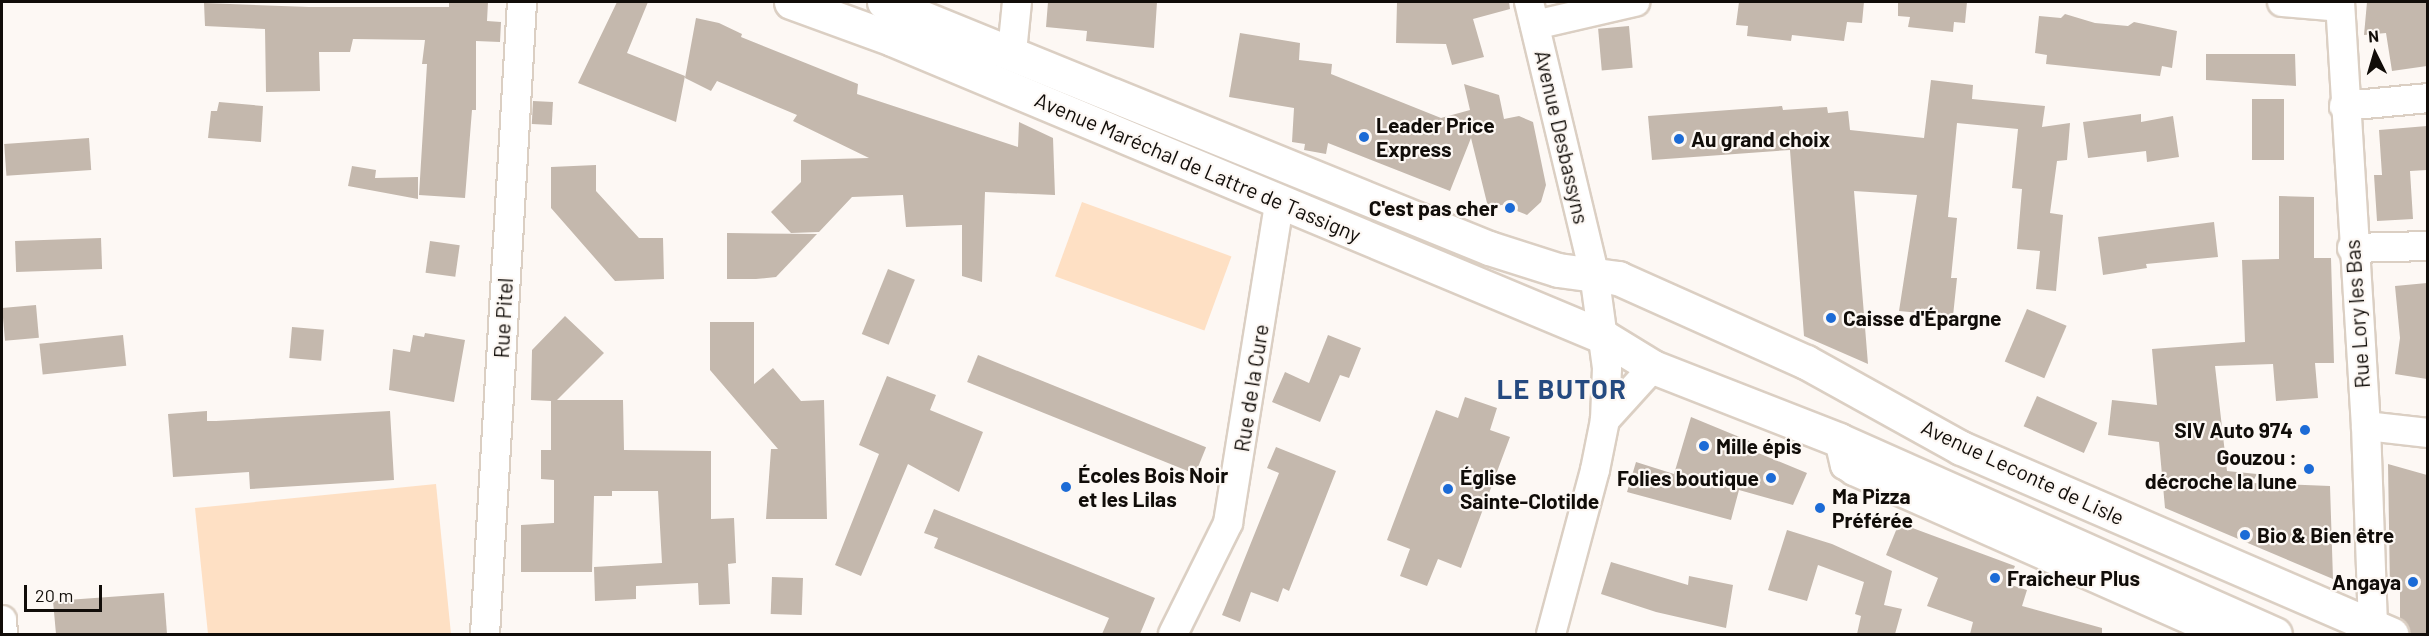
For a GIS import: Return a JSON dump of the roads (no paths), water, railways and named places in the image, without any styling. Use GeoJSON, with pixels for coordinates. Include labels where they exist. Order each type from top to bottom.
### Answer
{"type":"FeatureCollection","features":[{"type":"Feature","properties":{"kind":"main road","name":"Avenue Maréchal de Lattre de Tassigny"},"geometry":{"type":"LineString","coordinates":[[790,2],[892,39],[1604,337]]}},
{"type":"Feature","properties":{"kind":"main road","name":"Avenue Maréchal de Lattre de Tassigny"},"geometry":{"type":"LineString","coordinates":[[884,2],[1012,52],[1488,248],[1558,270],[1594,273]]}},
{"type":"Feature","properties":{"kind":"main road","name":"Avenue Leconte de Lisle"},"geometry":{"type":"LineString","coordinates":[[1594,273],[1618,278],[1806,362],[1961,448],[2379,632]]}},
{"type":"Feature","properties":{"kind":"main road"},"geometry":{"type":"LineString","coordinates":[[1604,337],[1653,367],[1839,440],[2258,632]]}},
{"type":"Feature","properties":{"kind":"street","name":"Rue Pitel"},"geometry":{"type":"LineString","coordinates":[[485,634],[522,2]]}},
{"type":"Feature","properties":{"kind":"street"},"geometry":{"type":"LineString","coordinates":[[1012,52],[1017,2]]}},
{"type":"Feature","properties":{"kind":"street"},"geometry":{"type":"LineString","coordinates":[[1532,13],[1635,2]]}},
{"type":"Feature","properties":{"kind":"street"},"geometry":{"type":"LineString","coordinates":[[2282,2],[2340,4]]}},
{"type":"Feature","properties":{"kind":"street","name":"Rue Lory les Bas"},"geometry":{"type":"LineString","coordinates":[[2340,4],[2352,248],[2379,632]]}},
{"type":"Feature","properties":{"kind":"street","name":"Avenue Desbassyns"},"geometry":{"type":"LineString","coordinates":[[1532,13],[1594,273],[1604,337],[1605,420],[1595,470],[1551,634]]}},
{"type":"Feature","properties":{"kind":"street"},"geometry":{"type":"LineString","coordinates":[[2344,106],[2427,98]]}},
{"type":"Feature","properties":{"kind":"street","name":"Rue de la Cure"},"geometry":{"type":"LineString","coordinates":[[1173,634],[1228,523],[1280,200]]}},
{"type":"Feature","properties":{"kind":"street"},"geometry":{"type":"LineString","coordinates":[[2352,248],[2427,246]]}},
{"type":"Feature","properties":{"kind":"street"},"geometry":{"type":"LineString","coordinates":[[1605,420],[1653,367]]}},
{"type":"Feature","properties":{"kind":"street"},"geometry":{"type":"LineString","coordinates":[[2366,426],[2427,433]]}},
{"type":"Feature","properties":{"kind":"street"},"geometry":{"type":"LineString","coordinates":[[1839,440],[1845,465],[1854,471],[2221,634]]}},
{"type":"Feature","properties":{"kind":"street"},"geometry":{"type":"LineString","coordinates":[[2,620],[3,634]]}},
{"type":"Feature","properties":{"kind":"place","name":"Leader Price Express"},"geometry":{"type":"Point","coordinates":[1364,137]}},
{"type":"Feature","properties":{"kind":"place","name":"Au grand choix"},"geometry":{"type":"Point","coordinates":[1679,139]}},
{"type":"Feature","properties":{"kind":"place","name":"C'est pas cher"},"geometry":{"type":"Point","coordinates":[1510,208]}},
{"type":"Feature","properties":{"kind":"place","name":"Caisse d'Épargne"},"geometry":{"type":"Point","coordinates":[1831,318]}},
{"type":"Feature","properties":{"kind":"place","name":"SIV Auto 974"},"geometry":{"type":"Point","coordinates":[2305,430]}},
{"type":"Feature","properties":{"kind":"place","name":"Mille épis"},"geometry":{"type":"Point","coordinates":[1704,446]}},
{"type":"Feature","properties":{"kind":"place","name":"Gouzou : décroche la lune"},"geometry":{"type":"Point","coordinates":[2309,469]}},
{"type":"Feature","properties":{"kind":"place","name":"Folies boutique"},"geometry":{"type":"Point","coordinates":[1771,478]}},
{"type":"Feature","properties":{"kind":"place","name":"Écoles Bois Noir et les Lilas"},"geometry":{"type":"Point","coordinates":[1066,487]}},
{"type":"Feature","properties":{"kind":"place","name":"Église Sainte-Clotilde"},"geometry":{"type":"Point","coordinates":[1448,489]}},
{"type":"Feature","properties":{"kind":"place","name":"Ma Pizza Préférée"},"geometry":{"type":"Point","coordinates":[1820,508]}},
{"type":"Feature","properties":{"kind":"place","name":"Bio & Bien être"},"geometry":{"type":"Point","coordinates":[2245,535]}},
{"type":"Feature","properties":{"kind":"place","name":"Fraicheur Plus"},"geometry":{"type":"Point","coordinates":[1995,578]}},
{"type":"Feature","properties":{"kind":"place","name":"Angaya"},"geometry":{"type":"Point","coordinates":[2413,582]}},
{"type":"Feature","properties":{"kind":"district","name":"LE BUTOR"},"geometry":{"type":"Point","coordinates":[1562,389]}}]}
